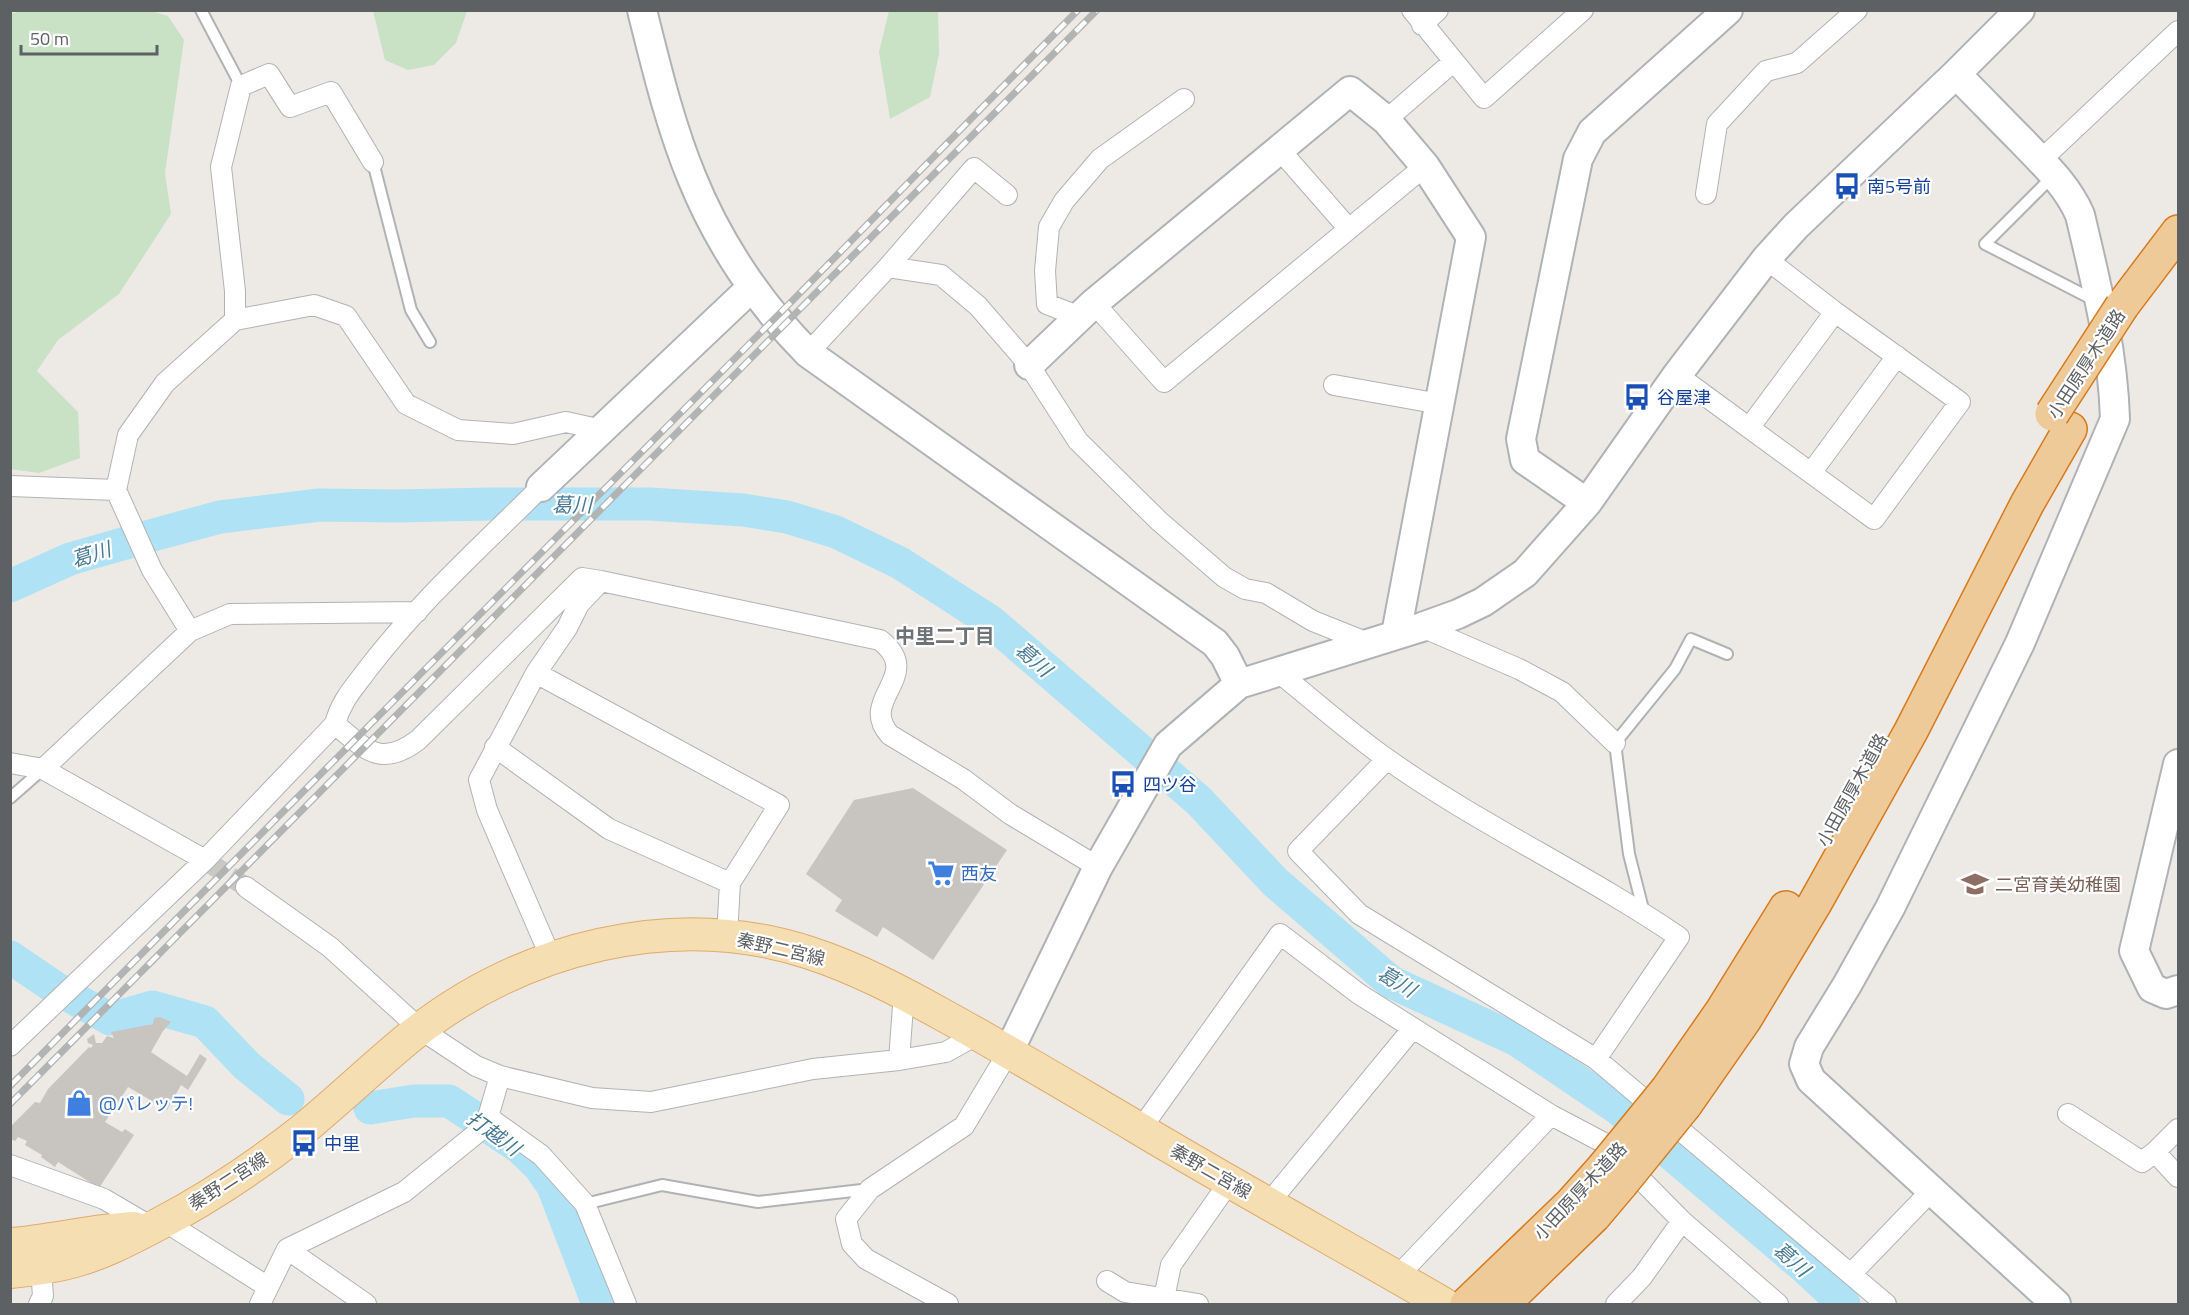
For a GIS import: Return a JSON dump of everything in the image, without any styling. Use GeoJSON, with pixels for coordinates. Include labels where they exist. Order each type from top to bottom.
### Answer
{"type":"FeatureCollection","features":[{"type":"Feature","properties":{"kind":"highway","name":"小田原厚木道路"},"geometry":{"type":"LineString","coordinates":[[1483,1301],[1570,1204],[1613,1176],[1676,1097],[1722,1011],[1795,893],[1890,722],[2007,495],[2061,422],[2121,311],[2178,232]]}},
{"type":"Feature","properties":{"kind":"highway","name":"小田原厚木道路"},"geometry":{"type":"LineString","coordinates":[[2121,311],[2178,269]]}},
{"type":"Feature","properties":{"kind":"main road","name":"秦野二宮線"},"geometry":{"type":"LineString","coordinates":[[10,1272],[77,1261],[113,1248],[209,1197],[297,1133],[420,1029],[488,987],[551,957],[616,940],[654,935],[727,936],[761,940],[806,951],[904,993],[1009,1051],[1140,1130],[1444,1305]]}},
{"type":"Feature","properties":{"kind":"main road","name":"秦野二宮線"},"geometry":{"type":"LineString","coordinates":[[10,1244],[158,1224]]}},
{"type":"Feature","properties":{"kind":"street"},"geometry":{"type":"LineString","coordinates":[[642,10],[677,136],[692,178],[728,248],[752,288],[787,332],[808,353],[1215,644],[1225,656],[1239,684]]}},
{"type":"Feature","properties":{"kind":"street"},"geometry":{"type":"LineString","coordinates":[[1438,10],[1417,18],[1484,98],[1582,10]]}},
{"type":"Feature","properties":{"kind":"street"},"geometry":{"type":"LineString","coordinates":[[1587,503],[1525,460],[1521,439],[1578,159],[1592,132],[1728,10]]}},
{"type":"Feature","properties":{"kind":"street"},"geometry":{"type":"LineString","coordinates":[[1706,194],[1717,124],[1766,71],[1797,63],[1857,10]]}},
{"type":"Feature","properties":{"kind":"street"},"geometry":{"type":"LineString","coordinates":[[948,1305],[866,1259],[852,1244],[846,1219],[870,1189],[964,1126],[1009,1051],[1098,867],[1168,745],[1239,684],[1458,614],[1482,602],[1525,573],[1587,503],[1677,375],[1766,259],[1796,225],[1956,74],[2020,10]]}},
{"type":"Feature","properties":{"kind":"street"},"geometry":{"type":"LineString","coordinates":[[2047,168],[2178,31]]}},
{"type":"Feature","properties":{"kind":"street"},"geometry":{"type":"LineString","coordinates":[[1386,120],[1454,62]]}},
{"type":"Feature","properties":{"kind":"street"},"geometry":{"type":"LineString","coordinates":[[1956,74],[2066,189],[2080,215],[2121,311],[2114,385],[2115,419],[2020,643],[1890,908],[1809,1047],[1804,1064],[1810,1080],[2056,1305]]}},
{"type":"Feature","properties":{"kind":"street"},"geometry":{"type":"LineString","coordinates":[[235,320],[235,291],[221,167],[241,86],[269,75],[290,107],[331,92],[373,162]]}},
{"type":"Feature","properties":{"kind":"street"},"geometry":{"type":"LineString","coordinates":[[1029,365],[1087,310],[1350,91],[1386,120],[1425,166],[1470,237],[1440,404],[1409,631]]}},
{"type":"Feature","properties":{"kind":"street"},"geometry":{"type":"LineString","coordinates":[[1184,99],[1100,159],[1064,201],[1049,227],[1045,270],[1047,304],[1087,310],[1164,382],[1425,166]]}},
{"type":"Feature","properties":{"kind":"street"},"geometry":{"type":"LineString","coordinates":[[1279,149],[1349,229]]}},
{"type":"Feature","properties":{"kind":"street"},"geometry":{"type":"LineString","coordinates":[[808,353],[888,267],[974,168],[1007,195]]}},
{"type":"Feature","properties":{"kind":"street"},"geometry":{"type":"LineString","coordinates":[[1677,375],[1874,519],[1960,402],[1766,259]]}},
{"type":"Feature","properties":{"kind":"street"},"geometry":{"type":"LineString","coordinates":[[888,267],[941,275],[978,306],[1029,365],[1078,441],[1110,474],[1224,577],[1245,589],[1266,593],[1313,621],[1368,643]]}},
{"type":"Feature","properties":{"kind":"street"},"geometry":{"type":"LineString","coordinates":[[10,1046],[204,860],[335,724],[339,707],[380,653],[417,612],[541,487],[752,288]]}},
{"type":"Feature","properties":{"kind":"street"},"geometry":{"type":"LineString","coordinates":[[190,631],[152,570],[116,490],[128,435],[165,383],[235,320],[314,305],[346,316],[406,404],[458,430],[513,434],[566,422],[602,430]]}},
{"type":"Feature","properties":{"kind":"street"},"geometry":{"type":"LineString","coordinates":[[1749,428],[1835,312]]}},
{"type":"Feature","properties":{"kind":"street"},"geometry":{"type":"LineString","coordinates":[[1811,473],[1897,356]]}},
{"type":"Feature","properties":{"kind":"street"},"geometry":{"type":"LineString","coordinates":[[1334,385],[1440,404]]}},
{"type":"Feature","properties":{"kind":"street"},"geometry":{"type":"LineString","coordinates":[[10,486],[116,490]]}},
{"type":"Feature","properties":{"kind":"street"},"geometry":{"type":"LineString","coordinates":[[335,724],[373,752],[392,755],[406,749],[418,740],[582,578],[601,581],[880,640],[889,648],[897,673],[880,710],[879,718],[882,727],[890,735],[963,779],[1010,814],[1098,867]]}},
{"type":"Feature","properties":{"kind":"street"},"geometry":{"type":"LineString","coordinates":[[551,957],[487,810],[479,780],[536,673],[567,628],[579,604],[601,581]]}},
{"type":"Feature","properties":{"kind":"street"},"geometry":{"type":"LineString","coordinates":[[43,769],[190,631],[230,614],[417,612]]}},
{"type":"Feature","properties":{"kind":"street"},"geometry":{"type":"LineString","coordinates":[[1409,631],[1519,669],[1562,692],[1615,743]]}},
{"type":"Feature","properties":{"kind":"street"},"geometry":{"type":"LineString","coordinates":[[1277,671],[1387,759],[1470,812],[1644,913],[1679,937],[1596,1059]]}},
{"type":"Feature","properties":{"kind":"street"},"geometry":{"type":"LineString","coordinates":[[536,673],[779,805],[730,883],[727,936]]}},
{"type":"Feature","properties":{"kind":"street"},"geometry":{"type":"LineString","coordinates":[[495,747],[609,829],[730,883]]}},
{"type":"Feature","properties":{"kind":"street"},"geometry":{"type":"LineString","coordinates":[[1387,759],[1298,851],[1359,914],[1596,1059],[1886,1305]]}},
{"type":"Feature","properties":{"kind":"street"},"geometry":{"type":"LineString","coordinates":[[10,763],[43,769],[204,860]]}},
{"type":"Feature","properties":{"kind":"street"},"geometry":{"type":"LineString","coordinates":[[2178,764],[2134,951],[2152,988],[2166,994],[2178,990]]}},
{"type":"Feature","properties":{"kind":"street"},"geometry":{"type":"LineString","coordinates":[[246,887],[330,948],[420,1029],[476,1066],[500,1076],[592,1098],[651,1102],[802,1071],[946,1052],[978,1034]]}},
{"type":"Feature","properties":{"kind":"street"},"geometry":{"type":"LineString","coordinates":[[1140,1130],[1280,934],[1359,994],[1551,1116],[1606,1144],[1682,1221],[1778,1305]]}},
{"type":"Feature","properties":{"kind":"street"},"geometry":{"type":"LineString","coordinates":[[898,1060],[904,993]]}},
{"type":"Feature","properties":{"kind":"street"},"geometry":{"type":"LineString","coordinates":[[1268,1204],[1413,1028]]}},
{"type":"Feature","properties":{"kind":"street"},"geometry":{"type":"LineString","coordinates":[[10,1165],[104,1199],[158,1224],[264,1296],[287,1250],[404,1192],[483,1125],[500,1076]]}},
{"type":"Feature","properties":{"kind":"street"},"geometry":{"type":"LineString","coordinates":[[2068,1114],[2142,1162],[2178,1129]]}},
{"type":"Feature","properties":{"kind":"street"},"geometry":{"type":"LineString","coordinates":[[1397,1277],[1551,1116]]}},
{"type":"Feature","properties":{"kind":"street"},"geometry":{"type":"LineString","coordinates":[[483,1125],[542,1155],[585,1204],[626,1305]]}},
{"type":"Feature","properties":{"kind":"street"},"geometry":{"type":"LineString","coordinates":[[2155,1152],[2178,1177]]}},
{"type":"Feature","properties":{"kind":"street"},"geometry":{"type":"LineString","coordinates":[[1164,1299],[1172,1265],[1230,1181]]}},
{"type":"Feature","properties":{"kind":"street"},"geometry":{"type":"LineString","coordinates":[[1851,1274],[1931,1191]]}},
{"type":"Feature","properties":{"kind":"street"},"geometry":{"type":"LineString","coordinates":[[1616,1305],[1642,1277],[1682,1221]]}},
{"type":"Feature","properties":{"kind":"street"},"geometry":{"type":"LineString","coordinates":[[287,1250],[366,1305]]}},
{"type":"Feature","properties":{"kind":"street"},"geometry":{"type":"LineString","coordinates":[[39,1305],[43,1296],[41,1268]]}},
{"type":"Feature","properties":{"kind":"street"},"geometry":{"type":"LineString","coordinates":[[1107,1281],[1125,1292],[1198,1305]]}},
{"type":"Feature","properties":{"kind":"lane"},"geometry":{"type":"LineString","coordinates":[[201,10],[241,86]]}},
{"type":"Feature","properties":{"kind":"lane"},"geometry":{"type":"LineString","coordinates":[[373,162],[411,310],[430,342]]}},
{"type":"Feature","properties":{"kind":"lane"},"geometry":{"type":"LineString","coordinates":[[2047,168],[1985,244],[2121,311]]}},
{"type":"Feature","properties":{"kind":"lane"},"geometry":{"type":"LineString","coordinates":[[1644,913],[1629,854],[1615,743],[1676,669],[1691,639],[1727,654]]}},
{"type":"Feature","properties":{"kind":"lane"},"geometry":{"type":"LineString","coordinates":[[10,798],[43,769]]}},
{"type":"Feature","properties":{"kind":"lane"},"geometry":{"type":"LineString","coordinates":[[585,1204],[662,1185],[758,1202],[870,1189]]}},
{"type":"Feature","properties":{"kind":"green space"},"geometry":{"type":"Polygon","coordinates":[[[373,10],[467,11],[456,43],[434,65],[408,70],[385,60],[373,10]]]}},
{"type":"Feature","properties":{"kind":"green space"},"geometry":{"type":"Polygon","coordinates":[[[21,11],[151,11],[168,16],[184,40],[165,173],[171,214],[119,294],[58,340],[37,371],[78,412],[80,458],[39,473],[10,469],[10,14],[21,11]]]}},
{"type":"Feature","properties":{"kind":"green space"},"geometry":{"type":"Polygon","coordinates":[[[889,11],[938,11],[939,54],[930,97],[890,119],[879,52],[889,11]]]}},
{"type":"Feature","properties":{"kind":"building"},"geometry":{"type":"Polygon","coordinates":[[[913,788],[1007,850],[933,960],[883,927],[877,937],[835,911],[842,900],[806,874],[854,800],[913,788]]]}},
{"type":"Feature","properties":{"kind":"building","name":"@パレッテ!"},"geometry":{"type":"Polygon","coordinates":[[[160,1017],[171,1022],[151,1052],[187,1076],[200,1054],[207,1059],[188,1090],[181,1085],[167,1110],[128,1087],[105,1122],[122,1132],[125,1129],[134,1135],[99,1188],[58,1162],[55,1167],[41,1157],[42,1155],[25,1145],[27,1141],[18,1137],[15,1141],[10,1139],[10,1127],[35,1102],[40,1103],[48,1089],[89,1047],[91,1048],[93,1045],[88,1043],[87,1039],[94,1034],[96,1043],[102,1043],[107,1036],[114,1038],[111,1032],[153,1024],[154,1018],[160,1017]]]}},
{"type":"Feature","properties":{"kind":"waterway","name":"葛川"},"geometry":{"type":"LineString","coordinates":[[10,586],[70,559],[220,517],[320,505],[650,504],[743,510],[787,517],[836,532],[900,563],[990,621],[1199,801],[1275,882],[1391,982],[1517,1040],[1616,1107],[1803,1266],[1844,1304]]}},
{"type":"Feature","properties":{"kind":"waterway","name":"打越川"},"geometry":{"type":"LineString","coordinates":[[10,957],[54,987],[110,1019],[152,1007],[205,1022],[247,1066],[288,1099]]}},
{"type":"Feature","properties":{"kind":"waterway","name":"打越川"},"geometry":{"type":"LineString","coordinates":[[370,1108],[414,1101],[449,1101],[519,1147],[539,1166],[553,1186],[598,1304]]}},
{"type":"Feature","properties":{"kind":"tunnel"},"geometry":{"type":"LineString","coordinates":[[205,860],[246,887]]}},
{"type":"Feature","properties":{"kind":"railway"},"geometry":{"type":"LineString","coordinates":[[10,1086],[796,297],[1078,10]]}},
{"type":"Feature","properties":{"kind":"railway"},"geometry":{"type":"LineString","coordinates":[[10,1104],[1097,10]]}},
{"type":"Feature","properties":{"kind":"place","name":"南5号前"},"geometry":{"type":"Point","coordinates":[1847,186]}},
{"type":"Feature","properties":{"kind":"place","name":"谷屋津"},"geometry":{"type":"Point","coordinates":[1637,397]}},
{"type":"Feature","properties":{"kind":"place","name":"四ツ谷"},"geometry":{"type":"Point","coordinates":[1123,784]}},
{"type":"Feature","properties":{"kind":"place","name":"西友"},"geometry":{"type":"Point","coordinates":[941,873]}},
{"type":"Feature","properties":{"kind":"place","name":"二宮育美幼稚園"},"geometry":{"type":"Point","coordinates":[1975,884]}},
{"type":"Feature","properties":{"kind":"place","name":"@パレッテ!"},"geometry":{"type":"Point","coordinates":[79,1103]}},
{"type":"Feature","properties":{"kind":"place","name":"中里"},"geometry":{"type":"Point","coordinates":[304,1143]}},
{"type":"Feature","properties":{"kind":"district","name":"中里二丁目"},"geometry":{"type":"Point","coordinates":[945,635]}}]}
